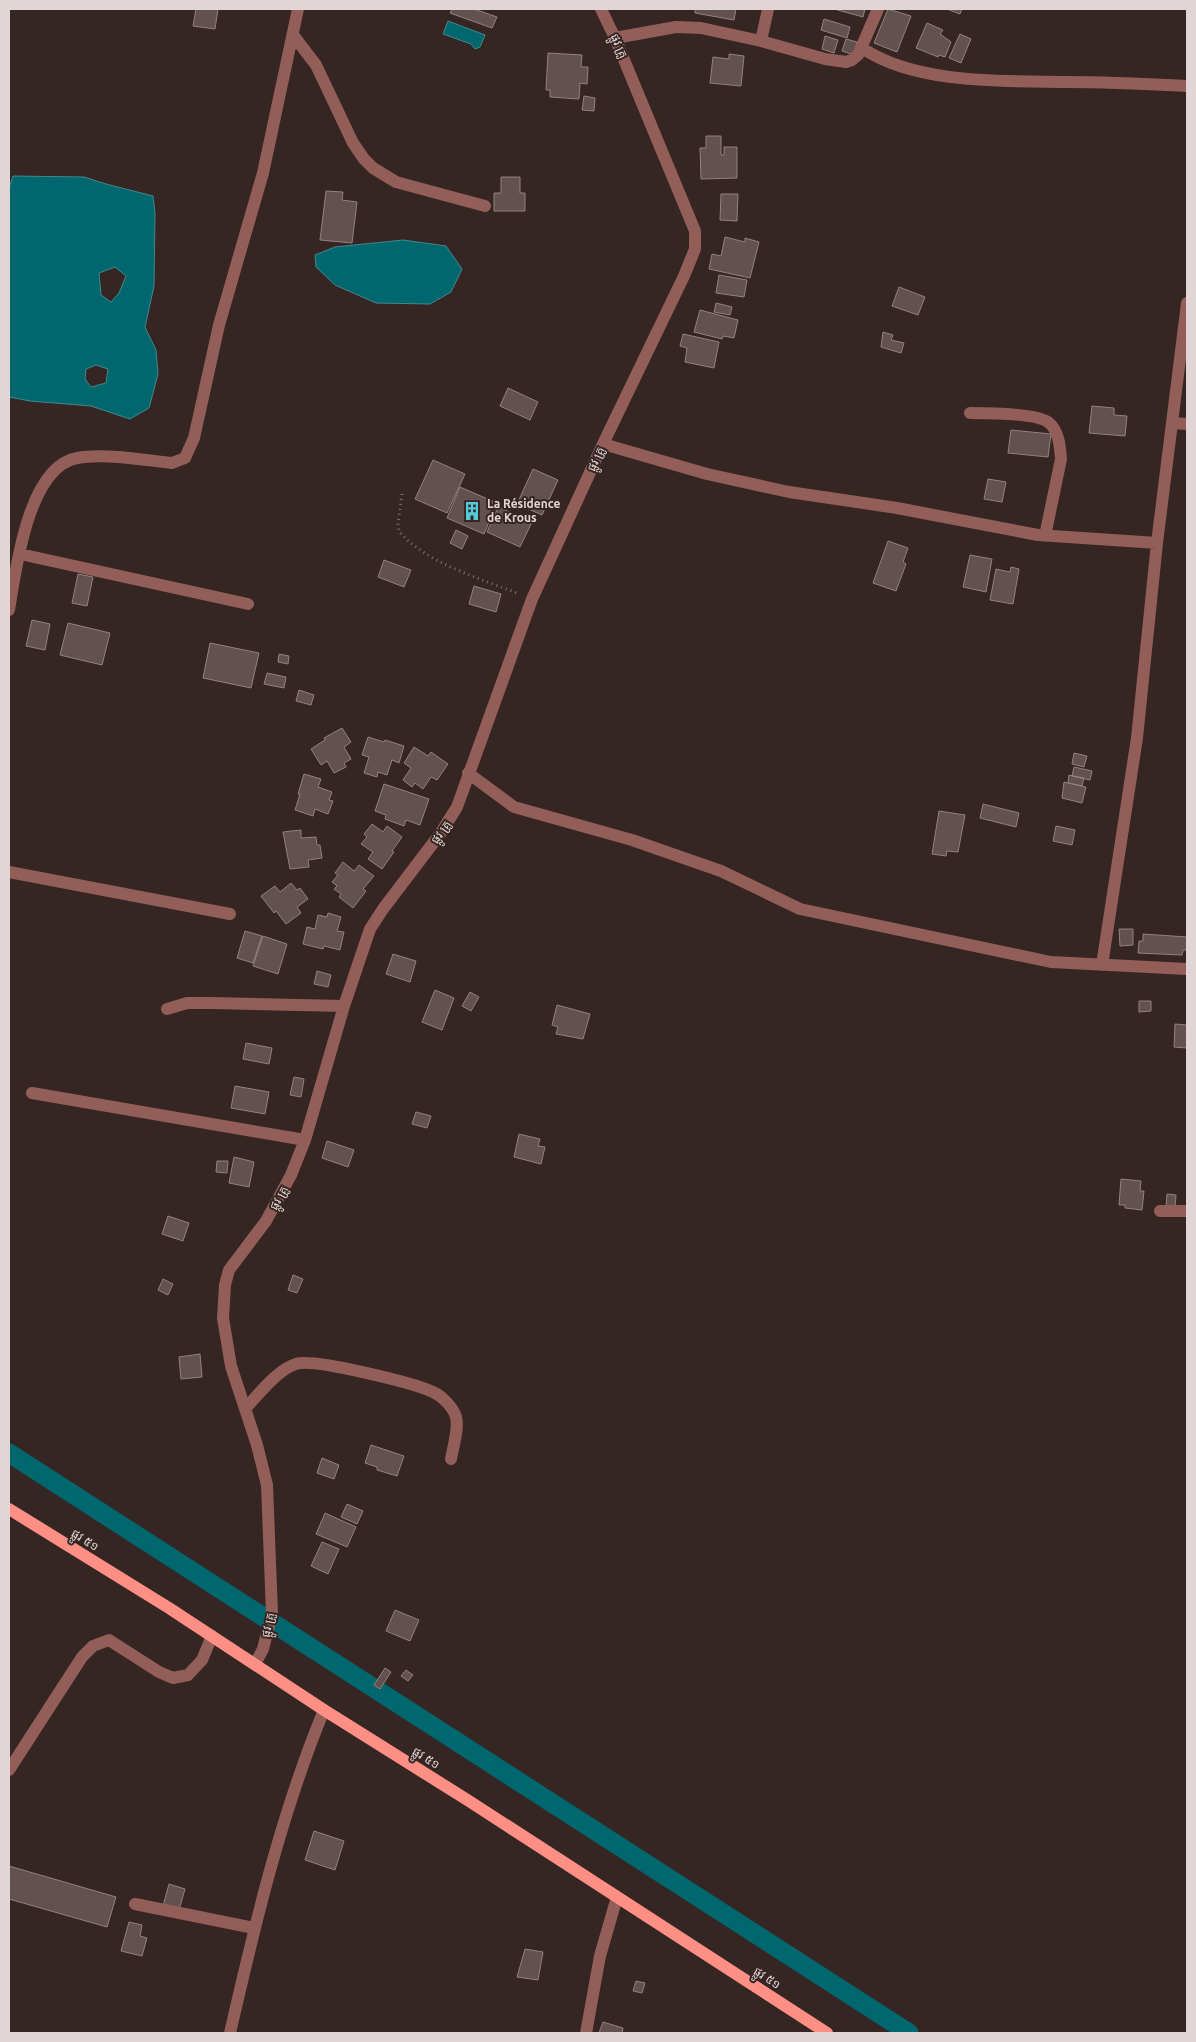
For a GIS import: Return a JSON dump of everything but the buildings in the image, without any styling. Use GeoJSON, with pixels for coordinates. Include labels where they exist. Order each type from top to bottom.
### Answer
{"type":"FeatureCollection","features":[{"type":"Feature","properties":{"kind":"main road","name":"ផ្លូវ ៥១"},"geometry":{"type":"LineString","coordinates":[[9,1509],[212,1636],[827,2033]]}},
{"type":"Feature","properties":{"kind":"street"},"geometry":{"type":"LineString","coordinates":[[9,610],[12,569],[20,554],[24,533],[39,490],[58,466],[75,458],[92,456],[172,463],[185,458],[194,438],[219,325],[262,173],[298,9]]}},
{"type":"Feature","properties":{"kind":"street","name":"ផ្លូវ គ្រូ"},"geometry":{"type":"LineString","coordinates":[[255,1664],[263,1649],[272,1614],[268,1485],[231,1366],[223,1318],[225,1285],[234,1263],[266,1221],[279,1199],[305,1140],[344,1006],[370,929],[449,821],[457,807],[532,599],[695,249],[695,231],[616,38],[601,9]]}},
{"type":"Feature","properties":{"kind":"street"},"geometry":{"type":"LineString","coordinates":[[761,41],[768,9]]}},
{"type":"Feature","properties":{"kind":"street"},"geometry":{"type":"LineString","coordinates":[[616,38],[676,28],[701,28],[761,41],[825,59],[846,62],[858,55],[878,9]]}},
{"type":"Feature","properties":{"kind":"street"},"geometry":{"type":"LineString","coordinates":[[293,35],[316,65],[353,143],[373,168],[396,182],[485,206]]}},
{"type":"Feature","properties":{"kind":"street"},"geometry":{"type":"LineString","coordinates":[[862,48],[875,57],[889,63],[960,79],[1187,86]]}},
{"type":"Feature","properties":{"kind":"street"},"geometry":{"type":"LineString","coordinates":[[1102,965],[1137,738],[1157,543],[1187,303]]}},
{"type":"Feature","properties":{"kind":"street"},"geometry":{"type":"LineString","coordinates":[[970,412],[1034,417],[1048,422],[1055,430],[1060,446],[1061,459],[1045,536]]}},
{"type":"Feature","properties":{"kind":"street"},"geometry":{"type":"LineString","coordinates":[[1173,422],[1187,424]]}},
{"type":"Feature","properties":{"kind":"street"},"geometry":{"type":"LineString","coordinates":[[603,444],[707,474],[789,492],[897,508],[1045,536],[1157,543]]}},
{"type":"Feature","properties":{"kind":"street"},"geometry":{"type":"LineString","coordinates":[[20,554],[248,604]]}},
{"type":"Feature","properties":{"kind":"street"},"geometry":{"type":"LineString","coordinates":[[468,773],[514,807],[632,840],[721,872],[800,909],[1051,962],[1187,969]]}},
{"type":"Feature","properties":{"kind":"street"},"geometry":{"type":"LineString","coordinates":[[9,872],[230,914]]}},
{"type":"Feature","properties":{"kind":"street"},"geometry":{"type":"LineString","coordinates":[[167,1009],[186,1003],[344,1006]]}},
{"type":"Feature","properties":{"kind":"street"},"geometry":{"type":"LineString","coordinates":[[32,1094],[305,1140]]}},
{"type":"Feature","properties":{"kind":"street"},"geometry":{"type":"LineString","coordinates":[[1160,1211],[1187,1211]]}},
{"type":"Feature","properties":{"kind":"street"},"geometry":{"type":"LineString","coordinates":[[245,1409],[288,1366],[298,1363],[307,1362],[338,1367],[392,1380],[434,1392],[448,1403],[456,1417],[451,1459]]}},
{"type":"Feature","properties":{"kind":"street"},"geometry":{"type":"LineString","coordinates":[[9,1770],[82,1657],[93,1646],[109,1640],[159,1672],[173,1678],[188,1675],[202,1660],[212,1636]]}},
{"type":"Feature","properties":{"kind":"street"},"geometry":{"type":"LineString","coordinates":[[230,2033],[254,1928],[303,1760],[324,1710]]}},
{"type":"Feature","properties":{"kind":"street"},"geometry":{"type":"LineString","coordinates":[[586,2033],[600,1956],[617,1897]]}},
{"type":"Feature","properties":{"kind":"street"},"geometry":{"type":"LineString","coordinates":[[135,1904],[254,1928]]}},
{"type":"Feature","properties":{"kind":"path"},"geometry":{"type":"LineString","coordinates":[[402,494],[398,523],[399,531],[415,548],[430,557],[532,599]]}},
{"type":"Feature","properties":{"kind":"water"},"geometry":{"type":"Polygon","coordinates":[[[448,21],[485,35],[480,47],[475,49],[471,44],[443,34],[448,21]]]}},
{"type":"Feature","properties":{"kind":"water"},"geometry":{"type":"Polygon","coordinates":[[[13,176],[84,177],[153,196],[155,213],[154,286],[145,327],[156,350],[158,374],[149,408],[130,419],[91,406],[30,401],[9,397],[9,188],[13,176]],[[115,267],[99,273],[101,295],[111,302],[119,293],[126,276],[115,267]],[[96,365],[86,369],[85,379],[91,387],[106,383],[108,369],[96,365]]]}},
{"type":"Feature","properties":{"kind":"water"},"geometry":{"type":"Polygon","coordinates":[[[403,240],[446,246],[462,269],[451,292],[430,304],[376,303],[335,285],[316,267],[315,255],[335,247],[403,240]]]}},
{"type":"Feature","properties":{"kind":"waterway"},"geometry":{"type":"LineString","coordinates":[[9,1453],[909,2033]]}},
{"type":"Feature","properties":{"kind":"place","name":"La Résidence de Krous"},"geometry":{"type":"Point","coordinates":[472,511]}}]}
